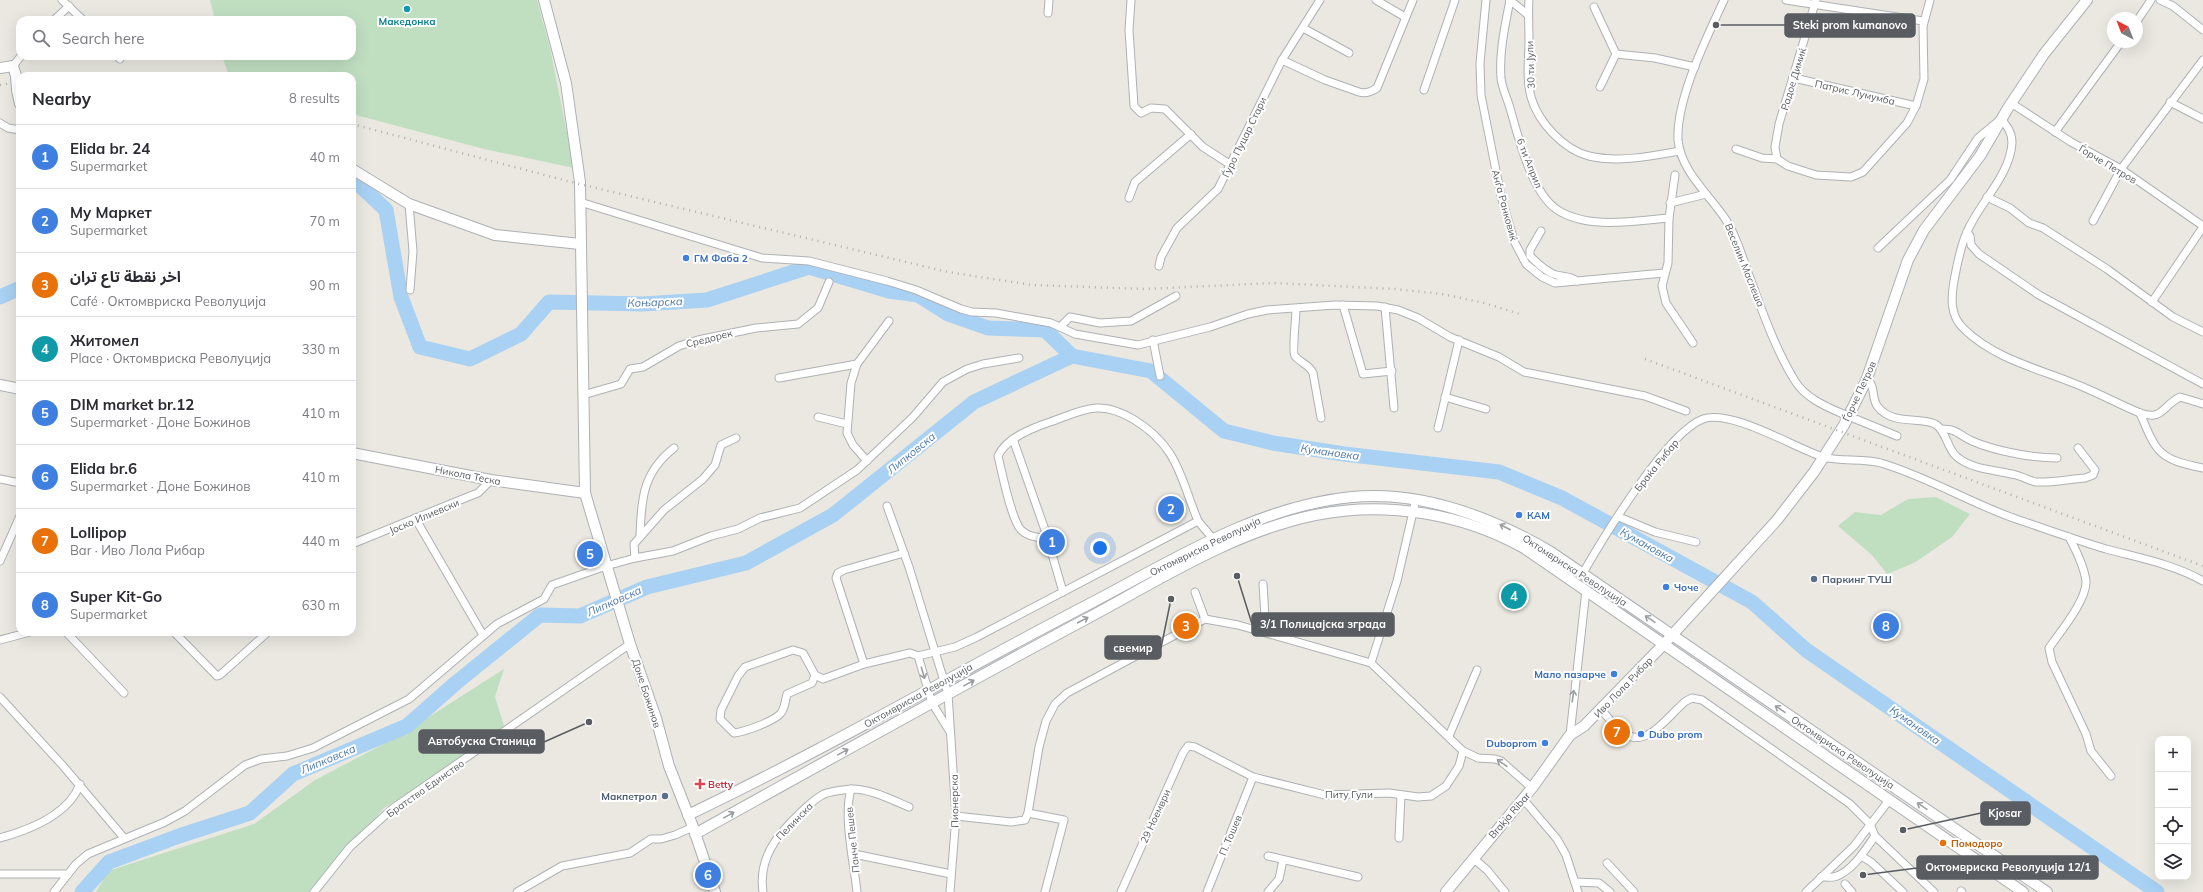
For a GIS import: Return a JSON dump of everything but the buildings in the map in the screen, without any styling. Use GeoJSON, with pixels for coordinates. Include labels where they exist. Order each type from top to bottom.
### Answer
{"type":"FeatureCollection","features":[{"type":"Feature","properties":{"kind":"street"},"geometry":{"type":"LineString","coordinates":[[62,0],[79,16]]}},
{"type":"Feature","properties":{"kind":"street","name":"Доне Божинов"},"geometry":{"type":"LineString","coordinates":[[544,0],[566,84],[576,142],[580,182],[581,330],[585,493],[630,644],[656,718],[669,766],[694,830],[715,892]]}},
{"type":"Feature","properties":{"kind":"street"},"geometry":{"type":"LineString","coordinates":[[1048,13],[1049,0]]}},
{"type":"Feature","properties":{"kind":"street"},"geometry":{"type":"LineString","coordinates":[[1131,0],[1129,30],[1134,106],[1141,113],[1151,108],[1165,108],[1204,147],[1231,165]]}},
{"type":"Feature","properties":{"kind":"street","name":"Ѓуро Пуцар Стари"},"geometry":{"type":"LineString","coordinates":[[1160,266],[1161,257],[1177,228],[1218,189],[1282,60],[1320,0]]}},
{"type":"Feature","properties":{"kind":"street"},"geometry":{"type":"LineString","coordinates":[[1376,0],[1406,17]]}},
{"type":"Feature","properties":{"kind":"street"},"geometry":{"type":"LineString","coordinates":[[1282,60],[1324,80],[1364,94],[1376,88],[1413,0]]}},
{"type":"Feature","properties":{"kind":"street"},"geometry":{"type":"LineString","coordinates":[[1424,90],[1455,0]]}},
{"type":"Feature","properties":{"kind":"street","name":"Анѓа Ранковиќ"},"geometry":{"type":"LineString","coordinates":[[1486,0],[1480,55],[1481,95],[1497,178],[1510,228],[1526,264],[1542,277],[1555,283],[1664,273]]}},
{"type":"Feature","properties":{"kind":"street"},"geometry":{"type":"LineString","coordinates":[[1510,0],[1528,15]]}},
{"type":"Feature","properties":{"kind":"street","name":"6 ти Април"},"geometry":{"type":"LineString","coordinates":[[1510,0],[1501,59],[1501,80],[1520,142],[1533,177],[1543,194],[1556,208],[1576,218],[1606,222],[1669,218]]}},
{"type":"Feature","properties":{"kind":"street","name":"30 ти Јули"},"geometry":{"type":"LineString","coordinates":[[1529,0],[1529,80],[1532,98],[1540,116],[1554,134],[1569,146],[1588,156],[1609,158],[1645,157],[1680,150]]}},
{"type":"Feature","properties":{"kind":"street","name":"Веселин Маслеша"},"geometry":{"type":"LineString","coordinates":[[1724,0],[1695,67],[1681,112],[1678,133],[1680,150],[1686,164],[1726,220],[1736,238],[1775,342],[1795,381],[1803,391],[1823,405],[1897,436]]}},
{"type":"Feature","properties":{"kind":"street"},"geometry":{"type":"LineString","coordinates":[[1786,0],[1816,2],[1924,20]]}},
{"type":"Feature","properties":{"kind":"street"},"geometry":{"type":"LineString","coordinates":[[1736,149],[1762,158],[1777,159],[1788,166],[1816,175],[1851,177],[1869,166],[1907,123],[1916,106],[1924,79],[1924,20],[1930,0]]}},
{"type":"Feature","properties":{"kind":"street","name":"Ѓорче Петров"},"geometry":{"type":"LineString","coordinates":[[1672,635],[1777,520],[1824,457],[1866,381],[1908,260],[1924,230],[1980,156],[2001,120],[2044,54],[2087,0]]}},
{"type":"Feature","properties":{"kind":"street"},"geometry":{"type":"LineString","coordinates":[[2143,12],[2151,0]]}},
{"type":"Feature","properties":{"kind":"street"},"geometry":{"type":"LineString","coordinates":[[2160,0],[2172,6],[2203,30]]}},
{"type":"Feature","properties":{"kind":"street","name":"Радое Димиќ"},"geometry":{"type":"LineString","coordinates":[[1777,159],[1775,147],[1779,124],[1816,2]]}},
{"type":"Feature","properties":{"kind":"street"},"geometry":{"type":"LineString","coordinates":[[58,16],[69,6]]}},
{"type":"Feature","properties":{"kind":"street"},"geometry":{"type":"LineString","coordinates":[[1594,7],[1616,54]]}},
{"type":"Feature","properties":{"kind":"street"},"geometry":{"type":"LineString","coordinates":[[1303,28],[1349,53]]}},
{"type":"Feature","properties":{"kind":"street"},"geometry":{"type":"LineString","coordinates":[[2055,132],[2117,48]]}},
{"type":"Feature","properties":{"kind":"street"},"geometry":{"type":"LineString","coordinates":[[1616,54],[1655,58],[1695,67]]}},
{"type":"Feature","properties":{"kind":"street"},"geometry":{"type":"LineString","coordinates":[[1600,87],[1616,54]]}},
{"type":"Feature","properties":{"kind":"street"},"geometry":{"type":"LineString","coordinates":[[16,80],[15,71],[19,60]]}},
{"type":"Feature","properties":{"kind":"street"},"geometry":{"type":"LineString","coordinates":[[2093,221],[2120,169],[2203,60]]}},
{"type":"Feature","properties":{"kind":"street"},"geometry":{"type":"LineString","coordinates":[[0,68],[15,71]]}},
{"type":"Feature","properties":{"kind":"street","name":"Патрис Лумумба"},"geometry":{"type":"LineString","coordinates":[[1794,78],[1916,106]]}},
{"type":"Feature","properties":{"kind":"street"},"geometry":{"type":"LineString","coordinates":[[2170,102],[2203,119]]}},
{"type":"Feature","properties":{"kind":"street","name":"Ѓорче Петров"},"geometry":{"type":"LineString","coordinates":[[2012,103],[2055,132],[2120,169],[2203,226]]}},
{"type":"Feature","properties":{"kind":"street"},"geometry":{"type":"LineString","coordinates":[[1878,248],[1950,180],[1978,138],[2001,120],[2010,130],[2012,144],[2007,161],[1967,232],[1956,267],[1951,304],[1956,321],[1964,330],[1995,353],[2030,368],[2070,381],[2151,417],[2157,416],[2173,401],[2180,397],[2203,404]]}},
{"type":"Feature","properties":{"kind":"street"},"geometry":{"type":"LineString","coordinates":[[0,123],[8,128],[16,129]]}},
{"type":"Feature","properties":{"kind":"street"},"geometry":{"type":"LineString","coordinates":[[1129,198],[1135,182],[1191,134]]}},
{"type":"Feature","properties":{"kind":"street"},"geometry":{"type":"LineString","coordinates":[[356,171],[409,204],[495,235],[580,244]]}},
{"type":"Feature","properties":{"kind":"street"},"geometry":{"type":"LineString","coordinates":[[1674,174],[1670,203],[1668,263],[1664,273],[1662,286],[1663,295],[1692,343]]}},
{"type":"Feature","properties":{"kind":"street"},"geometry":{"type":"LineString","coordinates":[[1670,203],[1706,194]]}},
{"type":"Feature","properties":{"kind":"street"},"geometry":{"type":"LineString","coordinates":[[1987,197],[2010,208],[2029,223],[2043,228],[2107,269],[2172,317],[2203,332]]}},
{"type":"Feature","properties":{"kind":"street"},"geometry":{"type":"LineString","coordinates":[[580,202],[762,258],[809,261],[916,290],[961,309],[972,312],[996,313],[1051,323],[1075,334],[1129,344],[1138,345],[1153,340],[1210,327],[1248,314],[1267,310],[1343,305],[1385,307],[1418,318],[1459,340],[1499,357],[1524,372],[1645,396],[1686,411]]}},
{"type":"Feature","properties":{"kind":"street"},"geometry":{"type":"LineString","coordinates":[[409,204],[413,251],[410,290]]}},
{"type":"Feature","properties":{"kind":"street"},"geometry":{"type":"LineString","coordinates":[[2152,302],[2203,226]]}},
{"type":"Feature","properties":{"kind":"street"},"geometry":{"type":"LineString","coordinates":[[1541,231],[1530,250],[1530,256],[1540,266],[1555,275],[1572,277],[1577,281]]}},
{"type":"Feature","properties":{"kind":"street"},"geometry":{"type":"LineString","coordinates":[[1967,232],[1970,236],[1972,245],[1979,254],[2039,295],[2203,384]]}},
{"type":"Feature","properties":{"kind":"street","name":"Средорек"},"geometry":{"type":"LineString","coordinates":[[583,395],[621,384],[630,368],[643,367],[679,346],[721,334],[756,328],[798,324],[818,308],[830,282]]}},
{"type":"Feature","properties":{"kind":"street"},"geometry":{"type":"LineString","coordinates":[[1060,327],[1070,318],[1100,322],[1131,320],[1176,296]]}},
{"type":"Feature","properties":{"kind":"street"},"geometry":{"type":"LineString","coordinates":[[1343,305],[1363,374],[1392,371]]}},
{"type":"Feature","properties":{"kind":"street"},"geometry":{"type":"LineString","coordinates":[[1385,307],[1392,371],[1394,408]]}},
{"type":"Feature","properties":{"kind":"street"},"geometry":{"type":"LineString","coordinates":[[1296,308],[1296,325],[1292,352],[1295,358],[1310,367],[1313,373],[1321,418]]}},
{"type":"Feature","properties":{"kind":"street"},"geometry":{"type":"LineString","coordinates":[[867,461],[853,446],[847,433],[851,383],[857,364],[889,321]]}},
{"type":"Feature","properties":{"kind":"street"},"geometry":{"type":"LineString","coordinates":[[1153,340],[1160,376]]}},
{"type":"Feature","properties":{"kind":"street"},"geometry":{"type":"LineString","coordinates":[[1438,428],[1459,340]]}},
{"type":"Feature","properties":{"kind":"street"},"geometry":{"type":"LineString","coordinates":[[54,892],[76,864],[88,854],[165,822],[185,810],[245,765],[261,759],[287,756],[313,748],[409,699],[497,624],[544,599],[552,585],[634,558],[673,551],[712,536],[738,529],[760,518],[800,508],[848,477],[867,461],[913,417],[943,382],[968,369],[983,364],[1019,358]]}},
{"type":"Feature","properties":{"kind":"street"},"geometry":{"type":"LineString","coordinates":[[779,378],[857,364]]}},
{"type":"Feature","properties":{"kind":"street"},"geometry":{"type":"LineString","coordinates":[[1866,381],[1871,384],[1873,398],[1878,408],[1888,414],[1909,421],[1936,424],[1941,429],[1950,449],[1956,457],[1966,463],[2016,475],[2035,482],[2085,478],[2092,475],[2095,470],[2078,448]]}},
{"type":"Feature","properties":{"kind":"street"},"geometry":{"type":"LineString","coordinates":[[0,385],[16,388]]}},
{"type":"Feature","properties":{"kind":"street"},"geometry":{"type":"LineString","coordinates":[[1445,397],[1486,409]]}},
{"type":"Feature","properties":{"kind":"street"},"geometry":{"type":"LineString","coordinates":[[1047,538],[1034,538],[1021,530],[1014,516],[998,456],[1000,451],[1013,439],[1038,426],[1094,408],[1110,409],[1127,415],[1156,434],[1168,448],[1180,473],[1198,521],[1214,540]]}},
{"type":"Feature","properties":{"kind":"street"},"geometry":{"type":"LineString","coordinates":[[2140,413],[2153,444],[2166,457],[2203,468]]}},
{"type":"Feature","properties":{"kind":"street","name":"Браќа Рибар"},"geometry":{"type":"LineString","coordinates":[[1583,574],[1632,495],[1669,448],[1685,431],[1701,420],[1713,416],[1740,422],[1824,457]]}},
{"type":"Feature","properties":{"kind":"street"},"geometry":{"type":"LineString","coordinates":[[818,417],[847,424]]}},
{"type":"Feature","properties":{"kind":"street"},"geometry":{"type":"LineString","coordinates":[[1941,429],[1953,429],[1971,441],[2036,458],[2057,458]]}},
{"type":"Feature","properties":{"kind":"street"},"geometry":{"type":"LineString","coordinates":[[634,558],[634,544],[664,510],[703,479],[715,465],[721,445],[736,438]]}},
{"type":"Feature","properties":{"kind":"street"},"geometry":{"type":"LineString","coordinates":[[1013,439],[1047,538],[1063,592]]}},
{"type":"Feature","properties":{"kind":"street"},"geometry":{"type":"LineString","coordinates":[[640,537],[641,510],[649,478],[656,464],[674,448]]}},
{"type":"Feature","properties":{"kind":"street","name":"Никола Теска"},"geometry":{"type":"LineString","coordinates":[[356,454],[491,480],[585,493]]}},
{"type":"Feature","properties":{"kind":"street"},"geometry":{"type":"LineString","coordinates":[[1824,457],[1876,462],[1890,466],[1917,475],[2013,518],[2069,537],[2156,562],[2203,581]]}},
{"type":"Feature","properties":{"kind":"street"},"geometry":{"type":"LineString","coordinates":[[0,478],[16,482]]}},
{"type":"Feature","properties":{"kind":"street","name":"Јоско Илиевски"},"geometry":{"type":"LineString","coordinates":[[356,543],[478,493],[491,480]]}},
{"type":"Feature","properties":{"kind":"street","name":"Октомвриска Револуција"},"geometry":{"type":"LineString","coordinates":[[688,815],[769,776],[993,654],[1214,540],[1279,512],[1320,501],[1353,496],[1416,499],[1462,510],[1501,524],[1551,552],[2046,892]]}},
{"type":"Feature","properties":{"kind":"street"},"geometry":{"type":"LineString","coordinates":[[1371,663],[1397,581],[1416,499]]}},
{"type":"Feature","properties":{"kind":"street","name":"Пионерска"},"geometry":{"type":"LineString","coordinates":[[887,506],[936,652],[948,694],[956,816],[950,892]]}},
{"type":"Feature","properties":{"kind":"street","name":"Октомвриска Револуција"},"geometry":{"type":"LineString","coordinates":[[694,830],[1192,562],[1263,529],[1316,515],[1346,511],[1414,511],[1463,522],[1499,535],[1524,548],[1890,799],[2020,891]]}},
{"type":"Feature","properties":{"kind":"street"},"geometry":{"type":"LineString","coordinates":[[1619,517],[1656,532],[1696,542]]}},
{"type":"Feature","properties":{"kind":"street"},"geometry":{"type":"LineString","coordinates":[[415,518],[483,635]]}},
{"type":"Feature","properties":{"kind":"street"},"geometry":{"type":"LineString","coordinates":[[815,676],[812,683],[787,694],[783,710],[773,718],[740,732],[734,733],[720,719],[721,710],[738,676],[745,667],[793,650],[803,653],[815,676],[823,679],[864,664],[910,653],[918,656],[955,646],[976,637],[1198,521]]}},
{"type":"Feature","properties":{"kind":"street"},"geometry":{"type":"LineString","coordinates":[[0,561],[16,525]]}},
{"type":"Feature","properties":{"kind":"street"},"geometry":{"type":"LineString","coordinates":[[2069,537],[2078,554],[2086,582],[2080,602],[2049,648],[2052,662],[2086,734],[2091,751],[2111,776]]}},
{"type":"Feature","properties":{"kind":"street"},"geometry":{"type":"LineString","coordinates":[[864,664],[836,578],[838,573],[844,570],[904,554]]}},
{"type":"Feature","properties":{"kind":"street"},"geometry":{"type":"LineString","coordinates":[[1263,584],[1266,633]]}},
{"type":"Feature","properties":{"kind":"street"},"geometry":{"type":"LineString","coordinates":[[1570,735],[1586,590]]}},
{"type":"Feature","properties":{"kind":"street"},"geometry":{"type":"LineString","coordinates":[[1195,592],[1205,619]]}},
{"type":"Feature","properties":{"kind":"street"},"geometry":{"type":"LineString","coordinates":[[956,816],[1011,822],[1025,820],[1028,813],[1042,733],[1050,711],[1060,698],[1205,619],[1266,633],[1371,663],[1463,751],[1478,758],[1495,759],[1501,761],[1532,788]]}},
{"type":"Feature","properties":{"kind":"street","name":"Иво Лола Рибар"},"geometry":{"type":"LineString","coordinates":[[1570,735],[1584,726],[1601,710],[1672,635]]}},
{"type":"Feature","properties":{"kind":"street"},"geometry":{"type":"LineString","coordinates":[[0,640],[16,636]]}},
{"type":"Feature","properties":{"kind":"street"},"geometry":{"type":"LineString","coordinates":[[70,636],[124,693]]}},
{"type":"Feature","properties":{"kind":"street"},"geometry":{"type":"LineString","coordinates":[[178,636],[217,676],[264,636]]}},
{"type":"Feature","properties":{"kind":"street","name":"Братство Единство"},"geometry":{"type":"LineString","coordinates":[[314,892],[350,847],[392,809],[630,644]]}},
{"type":"Feature","properties":{"kind":"street","name":"Пионерска"},"geometry":{"type":"LineString","coordinates":[[918,656],[932,702],[951,734]]}},
{"type":"Feature","properties":{"kind":"street"},"geometry":{"type":"LineString","coordinates":[[1449,736],[1477,670]]}},
{"type":"Feature","properties":{"kind":"street"},"geometry":{"type":"LineString","coordinates":[[0,697],[80,784],[124,838]]}},
{"type":"Feature","properties":{"kind":"street"},"geometry":{"type":"LineString","coordinates":[[1601,710],[1627,735],[1646,737],[1654,732],[1686,701],[1692,698],[1702,700],[1850,804],[1870,824],[1875,836],[1934,892]]}},
{"type":"Feature","properties":{"kind":"street","name":"Brakja Ribar"},"geometry":{"type":"LineString","coordinates":[[1446,892],[1532,788],[1570,735]]}},
{"type":"Feature","properties":{"kind":"street","name":"29 Ноември"},"geometry":{"type":"LineString","coordinates":[[1121,892],[1183,753],[1188,746],[1194,747]]}},
{"type":"Feature","properties":{"kind":"street","name":"Питу Гули"},"geometry":{"type":"LineString","coordinates":[[1194,747],[1253,777],[1325,795],[1389,793],[1431,796],[1439,793],[1453,777],[1459,766],[1463,751]]}},
{"type":"Feature","properties":{"kind":"street","name":"П. Тошев"},"geometry":{"type":"LineString","coordinates":[[1207,892],[1253,777]]}},
{"type":"Feature","properties":{"kind":"street"},"geometry":{"type":"LineString","coordinates":[[0,838],[59,812],[76,794],[80,784]]}},
{"type":"Feature","properties":{"kind":"street","name":"Пелинска"},"geometry":{"type":"LineString","coordinates":[[763,892],[765,861],[775,840],[790,822],[825,793],[851,789],[878,794],[909,807]]}},
{"type":"Feature","properties":{"kind":"street","name":"Панче Пешев"},"geometry":{"type":"LineString","coordinates":[[851,789],[848,801],[857,892]]}},
{"type":"Feature","properties":{"kind":"street"},"geometry":{"type":"LineString","coordinates":[[1399,838],[1401,795]]}},
{"type":"Feature","properties":{"kind":"street"},"geometry":{"type":"LineString","coordinates":[[1523,799],[1557,839],[1566,855],[1578,892]]}},
{"type":"Feature","properties":{"kind":"street","name":"Октомвриска Револуција"},"geometry":{"type":"LineString","coordinates":[[1806,892],[1854,846],[1890,799]]}},
{"type":"Feature","properties":{"kind":"street"},"geometry":{"type":"LineString","coordinates":[[1028,813],[1064,820],[1044,892]]}},
{"type":"Feature","properties":{"kind":"street"},"geometry":{"type":"LineString","coordinates":[[517,892],[562,866],[630,853],[651,839],[661,839],[694,830]]}},
{"type":"Feature","properties":{"kind":"street"},"geometry":{"type":"LineString","coordinates":[[1821,877],[1836,877],[1861,856],[1875,836]]}},
{"type":"Feature","properties":{"kind":"street"},"geometry":{"type":"LineString","coordinates":[[854,854],[951,874]]}},
{"type":"Feature","properties":{"kind":"street"},"geometry":{"type":"LineString","coordinates":[[1268,856],[1358,877]]}},
{"type":"Feature","properties":{"kind":"street"},"geometry":{"type":"LineString","coordinates":[[1861,856],[1871,862],[1903,892]]}},
{"type":"Feature","properties":{"kind":"street"},"geometry":{"type":"LineString","coordinates":[[1473,858],[1505,892]]}},
{"type":"Feature","properties":{"kind":"street"},"geometry":{"type":"LineString","coordinates":[[1268,892],[1279,879],[1282,860]]}},
{"type":"Feature","properties":{"kind":"street"},"geometry":{"type":"LineString","coordinates":[[1607,863],[1634,892]]}},
{"type":"Feature","properties":{"kind":"street"},"geometry":{"type":"LineString","coordinates":[[0,874],[68,874]]}},
{"type":"Feature","properties":{"kind":"street"},"geometry":{"type":"LineString","coordinates":[[2020,891],[2028,880]]}},
{"type":"Feature","properties":{"kind":"street"},"geometry":{"type":"LineString","coordinates":[[1575,882],[1599,883],[1610,892]]}},
{"type":"Feature","properties":{"kind":"street"},"geometry":{"type":"LineString","coordinates":[[1845,884],[1852,892]]}},
{"type":"Feature","properties":{"kind":"green space"},"geometry":{"type":"Polygon","coordinates":[[[210,0],[537,0],[550,48],[574,168],[484,149],[356,115],[356,72],[228,72],[223,60],[356,60],[356,16],[214,16],[210,0]]]}},
{"type":"Feature","properties":{"kind":"green space"},"geometry":{"type":"Polygon","coordinates":[[[1936,497],[1970,514],[1952,537],[1914,563],[1887,574],[1872,555],[1838,526],[1855,512],[1881,515],[1908,499],[1936,497]]]}},
{"type":"Feature","properties":{"kind":"green space"},"geometry":{"type":"Polygon","coordinates":[[[504,669],[495,697],[506,732],[384,808],[313,892],[96,892],[108,871],[254,824],[315,780],[399,736],[504,669]]]}},
{"type":"Feature","properties":{"kind":"waterway","name":"Коњарска"},"geometry":{"type":"LineString","coordinates":[[356,182],[386,210],[401,297],[420,347],[470,359],[521,334],[549,302],[643,304],[707,300],[809,267],[889,291],[918,295],[948,314],[988,328],[1045,330],[1072,356]]}},
{"type":"Feature","properties":{"kind":"waterway","name":"Коњарска"},"geometry":{"type":"LineString","coordinates":[[0,297],[16,290]]}},
{"type":"Feature","properties":{"kind":"waterway","name":"Кумановка"},"geometry":{"type":"LineString","coordinates":[[1072,356],[1151,371],[1224,431],[1273,443],[1344,454],[1499,472],[1562,498],[1752,602],[1806,650],[2157,892]]}},
{"type":"Feature","properties":{"kind":"waterway","name":"Липковска"},"geometry":{"type":"LineString","coordinates":[[82,892],[109,862],[179,836],[250,813],[293,774],[407,726],[457,682],[540,615],[580,616],[647,587],[746,563],[833,515],[974,402],[1072,356]]}},
{"type":"Feature","properties":{"kind":"railway"},"geometry":{"type":"LineString","coordinates":[[0,85],[16,83]]}},
{"type":"Feature","properties":{"kind":"railway"},"geometry":{"type":"LineString","coordinates":[[356,125],[571,182],[948,272],[1032,285],[1145,289],[1274,283],[1395,289],[1442,294],[1484,303],[1523,315]]}},
{"type":"Feature","properties":{"kind":"railway"},"geometry":{"type":"LineString","coordinates":[[1645,359],[2203,566]]}},
{"type":"Feature","properties":{"kind":"place","name":"Македонка"},"geometry":{"type":"Point","coordinates":[407,9]}},
{"type":"Feature","properties":{"kind":"place","name":"Steki prom kumanovo"},"geometry":{"type":"Point","coordinates":[1716,25]}},
{"type":"Feature","properties":{"kind":"place","name":"ГМ Фаба 2"},"geometry":{"type":"Point","coordinates":[686,258]}},
{"type":"Feature","properties":{"kind":"place","name":"Му Маркет"},"geometry":{"type":"Point","coordinates":[1171,509]}},
{"type":"Feature","properties":{"kind":"place","name":"КАМ"},"geometry":{"type":"Point","coordinates":[1519,515]}},
{"type":"Feature","properties":{"kind":"place","name":"Elida br. 24"},"geometry":{"type":"Point","coordinates":[1052,542]}},
{"type":"Feature","properties":{"kind":"place","name":"DIM market br.12"},"geometry":{"type":"Point","coordinates":[590,554]}},
{"type":"Feature","properties":{"kind":"place","name":"3/1 Полицајска зграда"},"geometry":{"type":"Point","coordinates":[1237,576]}},
{"type":"Feature","properties":{"kind":"place","name":"Паркинг ТУШ"},"geometry":{"type":"Point","coordinates":[1814,579]}},
{"type":"Feature","properties":{"kind":"place","name":"Чоче"},"geometry":{"type":"Point","coordinates":[1666,587]}},
{"type":"Feature","properties":{"kind":"place","name":"Житомел"},"geometry":{"type":"Point","coordinates":[1514,596]}},
{"type":"Feature","properties":{"kind":"place","name":"свемир"},"geometry":{"type":"Point","coordinates":[1171,599]}},
{"type":"Feature","properties":{"kind":"place","name":"اخر نقطة تاع تران"},"geometry":{"type":"Point","coordinates":[1186,626]}},
{"type":"Feature","properties":{"kind":"place","name":"Super Kit-Go"},"geometry":{"type":"Point","coordinates":[1886,626]}},
{"type":"Feature","properties":{"kind":"place","name":"Мало пазарче"},"geometry":{"type":"Point","coordinates":[1614,674]}},
{"type":"Feature","properties":{"kind":"place","name":"Автобуска Станица"},"geometry":{"type":"Point","coordinates":[589,722]}},
{"type":"Feature","properties":{"kind":"place","name":"Lollipop"},"geometry":{"type":"Point","coordinates":[1617,732]}},
{"type":"Feature","properties":{"kind":"place","name":"Dubo prom"},"geometry":{"type":"Point","coordinates":[1641,734]}},
{"type":"Feature","properties":{"kind":"place","name":"Duboprom"},"geometry":{"type":"Point","coordinates":[1545,743]}},
{"type":"Feature","properties":{"kind":"place","name":"Betty"},"geometry":{"type":"Point","coordinates":[700,784]}},
{"type":"Feature","properties":{"kind":"place","name":"Макпетрол"},"geometry":{"type":"Point","coordinates":[665,796]}},
{"type":"Feature","properties":{"kind":"place","name":"Kjosar"},"geometry":{"type":"Point","coordinates":[1903,830]}},
{"type":"Feature","properties":{"kind":"place","name":"Помодоро"},"geometry":{"type":"Point","coordinates":[1943,843]}},
{"type":"Feature","properties":{"kind":"place","name":"Elida br.6"},"geometry":{"type":"Point","coordinates":[708,875]}},
{"type":"Feature","properties":{"kind":"place","name":"Октомвриска Револуција 12/1"},"geometry":{"type":"Point","coordinates":[1863,875]}}]}
